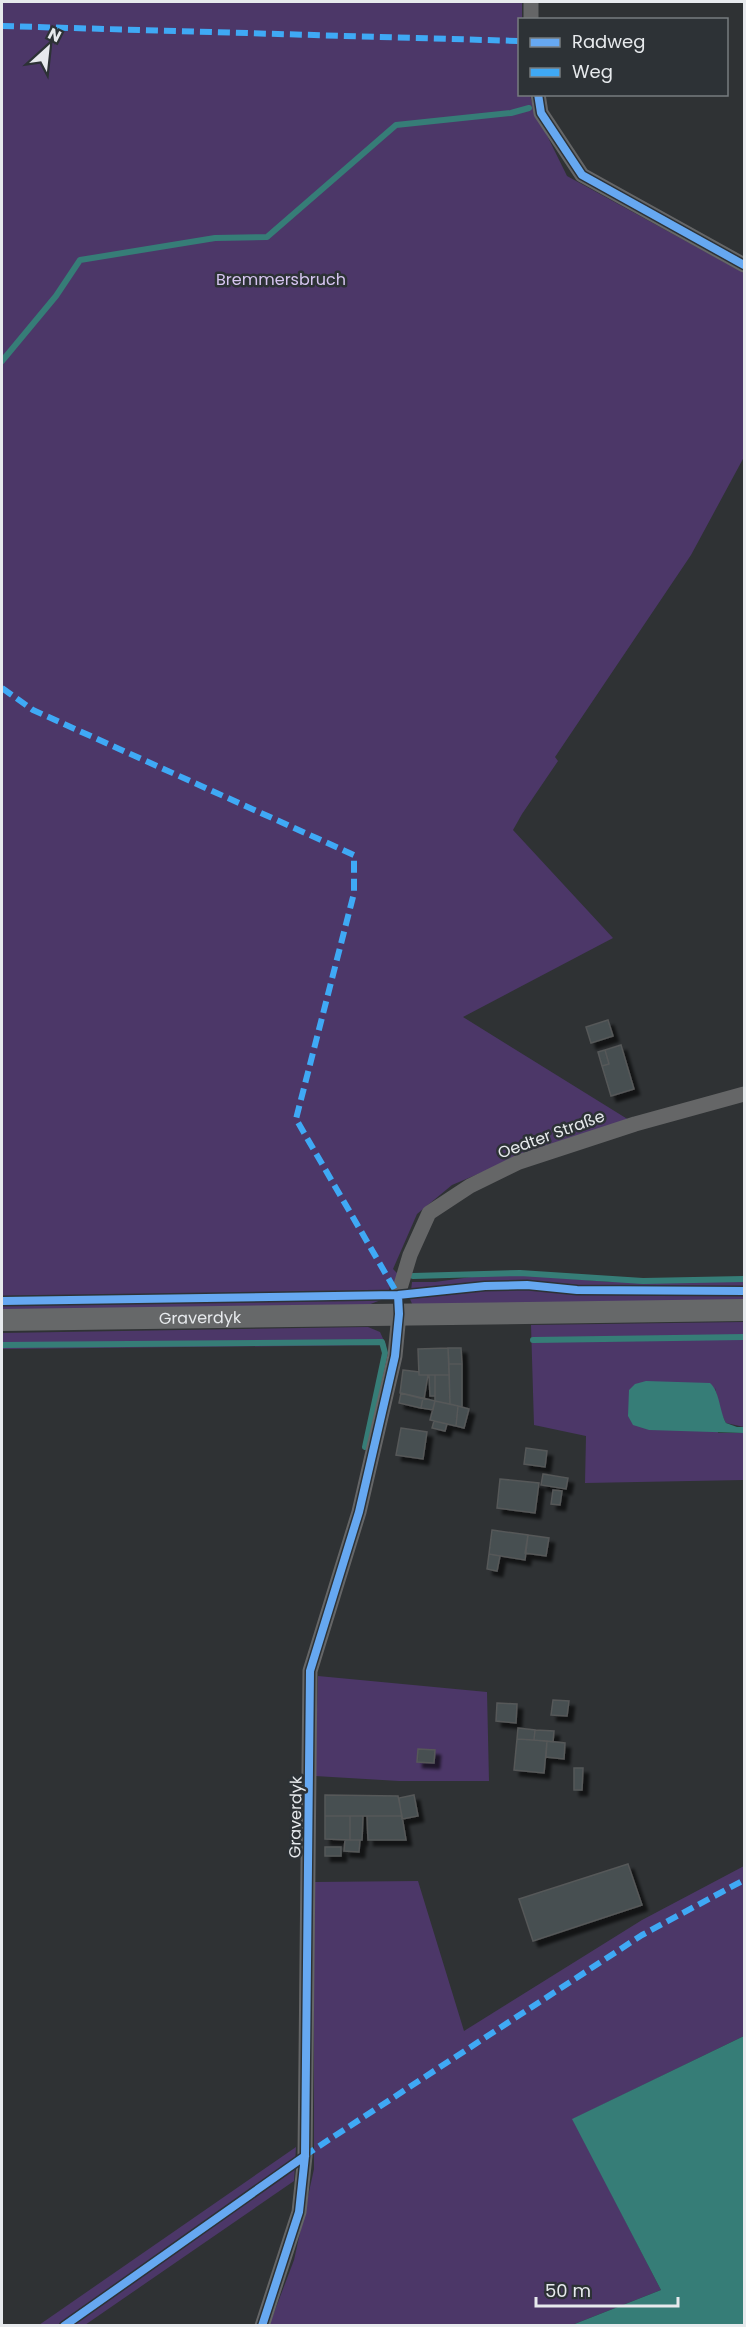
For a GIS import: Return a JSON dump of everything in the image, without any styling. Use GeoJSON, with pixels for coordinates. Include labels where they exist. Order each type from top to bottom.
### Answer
{"type":"FeatureCollection","features":[{"type":"Feature","properties":{"kind":"main road","name":"Graverdyk"},"geometry":{"type":"LineString","coordinates":[[2,1320],[398,1305],[744,1310]]}},
{"type":"Feature","properties":{"kind":"street"},"geometry":{"type":"LineString","coordinates":[[531,2],[531,18]]}},
{"type":"Feature","properties":{"kind":"street"},"geometry":{"type":"LineString","coordinates":[[538,96],[541,113],[582,175],[744,265]]}},
{"type":"Feature","properties":{"kind":"street","name":"Oedter Straße"},"geometry":{"type":"LineString","coordinates":[[398,1305],[410,1255],[429,1213],[470,1186],[519,1162],[635,1124],[744,1094]]}},
{"type":"Feature","properties":{"kind":"street","name":"Graverdyk"},"geometry":{"type":"LineString","coordinates":[[262,2325],[299,2212],[304,2156],[310,1671],[359,1512],[395,1356],[398,1305]]}},
{"type":"Feature","properties":{"kind":"green space","name":"Bremmersbruch"},"geometry":{"type":"Polygon","coordinates":[[[2,2],[522,2],[522,18],[518,18],[518,96],[530,96],[533,107],[567,176],[744,273],[744,457],[691,555],[555,757],[558,761],[513,830],[613,938],[463,1017],[629,1120],[523,1155],[452,1185],[417,1214],[393,1269],[406,1282],[390,1287],[386,1298],[368,1305],[2,1310],[2,2]]]}},
{"type":"Feature","properties":{"kind":"green space"},"geometry":{"type":"Polygon","coordinates":[[[523,1275],[611,1282],[744,1280],[744,1302],[413,1306],[410,1299],[412,1282],[435,1282],[478,1276],[523,1275]]]}},
{"type":"Feature","properties":{"kind":"green space"},"geometry":{"type":"Polygon","coordinates":[[[744,1322],[744,1427],[726,1423],[715,1388],[718,1433],[744,1433],[744,1480],[585,1483],[586,1436],[534,1425],[531,1325],[744,1322]]]}},
{"type":"Feature","properties":{"kind":"green space"},"geometry":{"type":"Polygon","coordinates":[[[368,1327],[380,1332],[386,1345],[2,1349],[2,1333],[368,1327]]]}},
{"type":"Feature","properties":{"kind":"green space"},"geometry":{"type":"Polygon","coordinates":[[[318,1676],[487,1692],[489,1781],[399,1781],[315,1776],[318,1676]]]}},
{"type":"Feature","properties":{"kind":"green space"},"geometry":{"type":"Polygon","coordinates":[[[744,1866],[744,2036],[573,2119],[661,2290],[572,2325],[269,2326],[294,2260],[314,2169],[314,1882],[418,1881],[464,2031],[642,1920],[744,1866]]]}},
{"type":"Feature","properties":{"kind":"green space"},"geometry":{"type":"Polygon","coordinates":[[[296,2147],[294,2181],[85,2325],[39,2325],[296,2147]]]}},
{"type":"Feature","properties":{"kind":"shaded area"},"geometry":{"type":"Polygon","coordinates":[[[646,1381],[710,1383],[716,1391],[726,1423],[744,1427],[744,1433],[649,1430],[633,1425],[628,1416],[629,1390],[635,1384],[646,1381]]]}},
{"type":"Feature","properties":{"kind":"shaded area"},"geometry":{"type":"Polygon","coordinates":[[[744,2036],[744,2325],[572,2325],[661,2290],[572,2119],[744,2036]]]}},
{"type":"Feature","properties":{"kind":"building"},"geometry":{"type":"Polygon","coordinates":[[[608,1020],[613,1036],[591,1043],[586,1027],[608,1020]]]}},
{"type":"Feature","properties":{"kind":"building"},"geometry":{"type":"Polygon","coordinates":[[[621,1045],[634,1089],[611,1096],[602,1066],[609,1064],[605,1050],[621,1045]]]}},
{"type":"Feature","properties":{"kind":"building"},"geometry":{"type":"Polygon","coordinates":[[[605,1050],[609,1064],[602,1066],[598,1052],[605,1050]]]}},
{"type":"Feature","properties":{"kind":"building"},"geometry":{"type":"Polygon","coordinates":[[[448,1348],[449,1375],[419,1375],[418,1349],[448,1348]]]}},
{"type":"Feature","properties":{"kind":"building"},"geometry":{"type":"Polygon","coordinates":[[[448,1348],[461,1348],[462,1364],[449,1364],[448,1348]]]}},
{"type":"Feature","properties":{"kind":"building"},"geometry":{"type":"Polygon","coordinates":[[[449,1364],[462,1364],[462,1407],[450,1404],[449,1364]]]}},
{"type":"Feature","properties":{"kind":"building"},"geometry":{"type":"Polygon","coordinates":[[[403,1370],[428,1375],[424,1399],[400,1393],[403,1370]]]}},
{"type":"Feature","properties":{"kind":"building"},"geometry":{"type":"Polygon","coordinates":[[[429,1375],[435,1375],[435,1396],[430,1396],[429,1375]]]}},
{"type":"Feature","properties":{"kind":"building"},"geometry":{"type":"Polygon","coordinates":[[[435,1375],[449,1375],[450,1404],[435,1401],[435,1375]]]}},
{"type":"Feature","properties":{"kind":"building"},"geometry":{"type":"Polygon","coordinates":[[[401,1393],[423,1398],[421,1408],[399,1403],[401,1393]]]}},
{"type":"Feature","properties":{"kind":"building"},"geometry":{"type":"Polygon","coordinates":[[[423,1398],[435,1401],[433,1410],[421,1408],[423,1398]]]}},
{"type":"Feature","properties":{"kind":"building"},"geometry":{"type":"Polygon","coordinates":[[[435,1401],[458,1406],[456,1426],[430,1420],[435,1401]]]}},
{"type":"Feature","properties":{"kind":"building"},"geometry":{"type":"Polygon","coordinates":[[[458,1406],[469,1409],[464,1428],[456,1426],[458,1406]]]}},
{"type":"Feature","properties":{"kind":"building"},"geometry":{"type":"Polygon","coordinates":[[[434,1421],[447,1424],[445,1431],[432,1428],[434,1421]]]}},
{"type":"Feature","properties":{"kind":"building"},"geometry":{"type":"Polygon","coordinates":[[[401,1428],[427,1432],[423,1459],[396,1455],[401,1428]]]}},
{"type":"Feature","properties":{"kind":"building"},"geometry":{"type":"Polygon","coordinates":[[[526,1448],[547,1451],[545,1467],[524,1464],[526,1448]]]}},
{"type":"Feature","properties":{"kind":"building"},"geometry":{"type":"Polygon","coordinates":[[[543,1474],[568,1478],[566,1489],[541,1485],[543,1474]]]}},
{"type":"Feature","properties":{"kind":"building"},"geometry":{"type":"Polygon","coordinates":[[[500,1479],[539,1483],[535,1513],[497,1508],[500,1479]]]}},
{"type":"Feature","properties":{"kind":"building"},"geometry":{"type":"Polygon","coordinates":[[[553,1490],[562,1491],[560,1505],[551,1504],[553,1490]]]}},
{"type":"Feature","properties":{"kind":"building"},"geometry":{"type":"Polygon","coordinates":[[[492,1530],[528,1535],[525,1560],[489,1554],[492,1530]]]}},
{"type":"Feature","properties":{"kind":"building"},"geometry":{"type":"Polygon","coordinates":[[[528,1535],[549,1538],[546,1556],[525,1553],[528,1535]]]}},
{"type":"Feature","properties":{"kind":"building"},"geometry":{"type":"Polygon","coordinates":[[[489,1554],[500,1556],[497,1571],[487,1569],[489,1554]]]}},
{"type":"Feature","properties":{"kind":"building"},"geometry":{"type":"Polygon","coordinates":[[[553,1700],[569,1701],[567,1716],[551,1715],[553,1700]]]}},
{"type":"Feature","properties":{"kind":"building"},"geometry":{"type":"Polygon","coordinates":[[[497,1703],[517,1704],[516,1723],[496,1721],[497,1703]]]}},
{"type":"Feature","properties":{"kind":"building"},"geometry":{"type":"Polygon","coordinates":[[[518,1728],[535,1730],[534,1740],[517,1739],[518,1728]]]}},
{"type":"Feature","properties":{"kind":"building"},"geometry":{"type":"Polygon","coordinates":[[[535,1730],[554,1731],[553,1742],[534,1740],[535,1730]]]}},
{"type":"Feature","properties":{"kind":"building"},"geometry":{"type":"Polygon","coordinates":[[[517,1739],[547,1741],[544,1773],[514,1770],[517,1739]]]}},
{"type":"Feature","properties":{"kind":"building"},"geometry":{"type":"Polygon","coordinates":[[[547,1741],[565,1743],[564,1759],[546,1757],[547,1741]]]}},
{"type":"Feature","properties":{"kind":"building"},"geometry":{"type":"Polygon","coordinates":[[[418,1749],[435,1750],[434,1763],[417,1762],[418,1749]]]}},
{"type":"Feature","properties":{"kind":"building"},"geometry":{"type":"Polygon","coordinates":[[[574,1768],[583,1768],[582,1790],[574,1790],[574,1768]]]}},
{"type":"Feature","properties":{"kind":"building"},"geometry":{"type":"Polygon","coordinates":[[[325,1795],[398,1796],[402,1816],[325,1816],[325,1795]]]}},
{"type":"Feature","properties":{"kind":"building"},"geometry":{"type":"Polygon","coordinates":[[[414,1795],[418,1816],[402,1819],[399,1798],[414,1795]]]}},
{"type":"Feature","properties":{"kind":"building"},"geometry":{"type":"Polygon","coordinates":[[[325,1816],[350,1816],[350,1840],[325,1839],[325,1816]]]}},
{"type":"Feature","properties":{"kind":"building"},"geometry":{"type":"Polygon","coordinates":[[[350,1816],[363,1816],[362,1840],[350,1840],[350,1816]]]}},
{"type":"Feature","properties":{"kind":"building"},"geometry":{"type":"Polygon","coordinates":[[[367,1816],[402,1816],[406,1840],[368,1840],[367,1816]]]}},
{"type":"Feature","properties":{"kind":"building"},"geometry":{"type":"Polygon","coordinates":[[[345,1840],[360,1840],[359,1852],[344,1851],[345,1840]]]}},
{"type":"Feature","properties":{"kind":"building"},"geometry":{"type":"Polygon","coordinates":[[[325,1847],[341,1847],[341,1856],[325,1856],[325,1847]]]}},
{"type":"Feature","properties":{"kind":"building"},"geometry":{"type":"Polygon","coordinates":[[[628,1864],[642,1905],[533,1941],[519,1899],[628,1864]]]}},
{"type":"Feature","properties":{"kind":"waterway"},"geometry":{"type":"LineString","coordinates":[[2,361],[56,296],[80,260],[215,238],[267,237],[396,125],[511,113],[529,108]]}},
{"type":"Feature","properties":{"kind":"waterway"},"geometry":{"type":"LineString","coordinates":[[413,1276],[520,1273],[643,1281],[744,1279]]}},
{"type":"Feature","properties":{"kind":"waterway"},"geometry":{"type":"LineString","coordinates":[[533,1340],[744,1337]]}},
{"type":"Feature","properties":{"kind":"waterway"},"geometry":{"type":"LineString","coordinates":[[2,1345],[382,1342],[385,1353],[365,1447]]}},
{"type":"Feature","properties":{"kind":"marked path"},"geometry":{"type":"LineString","coordinates":[[2,26],[518,41]]}},
{"type":"Feature","properties":{"kind":"marked path"},"geometry":{"type":"LineString","coordinates":[[2,688],[33,710],[354,855],[354,893],[296,1119],[398,1295],[398,1299]]}},
{"type":"Feature","properties":{"kind":"marked path"},"geometry":{"type":"LineString","coordinates":[[304,2156],[642,1935],[744,1880]]}},
{"type":"Feature","properties":{"kind":"cycle path"},"geometry":{"type":"LineString","coordinates":[[538,96],[541,113],[582,175],[744,265]]}},
{"type":"Feature","properties":{"kind":"cycle path"},"geometry":{"type":"LineString","coordinates":[[2,1301],[398,1295],[485,1286],[527,1285],[577,1290],[744,1291]]}},
{"type":"Feature","properties":{"kind":"cycle path"},"geometry":{"type":"LineString","coordinates":[[262,2326],[299,2212],[305,2156],[310,1671],[359,1512],[395,1356],[399,1314],[398,1295]]}},
{"type":"Feature","properties":{"kind":"cycle path"},"geometry":{"type":"LineString","coordinates":[[64,2326],[305,2156]]}}]}
